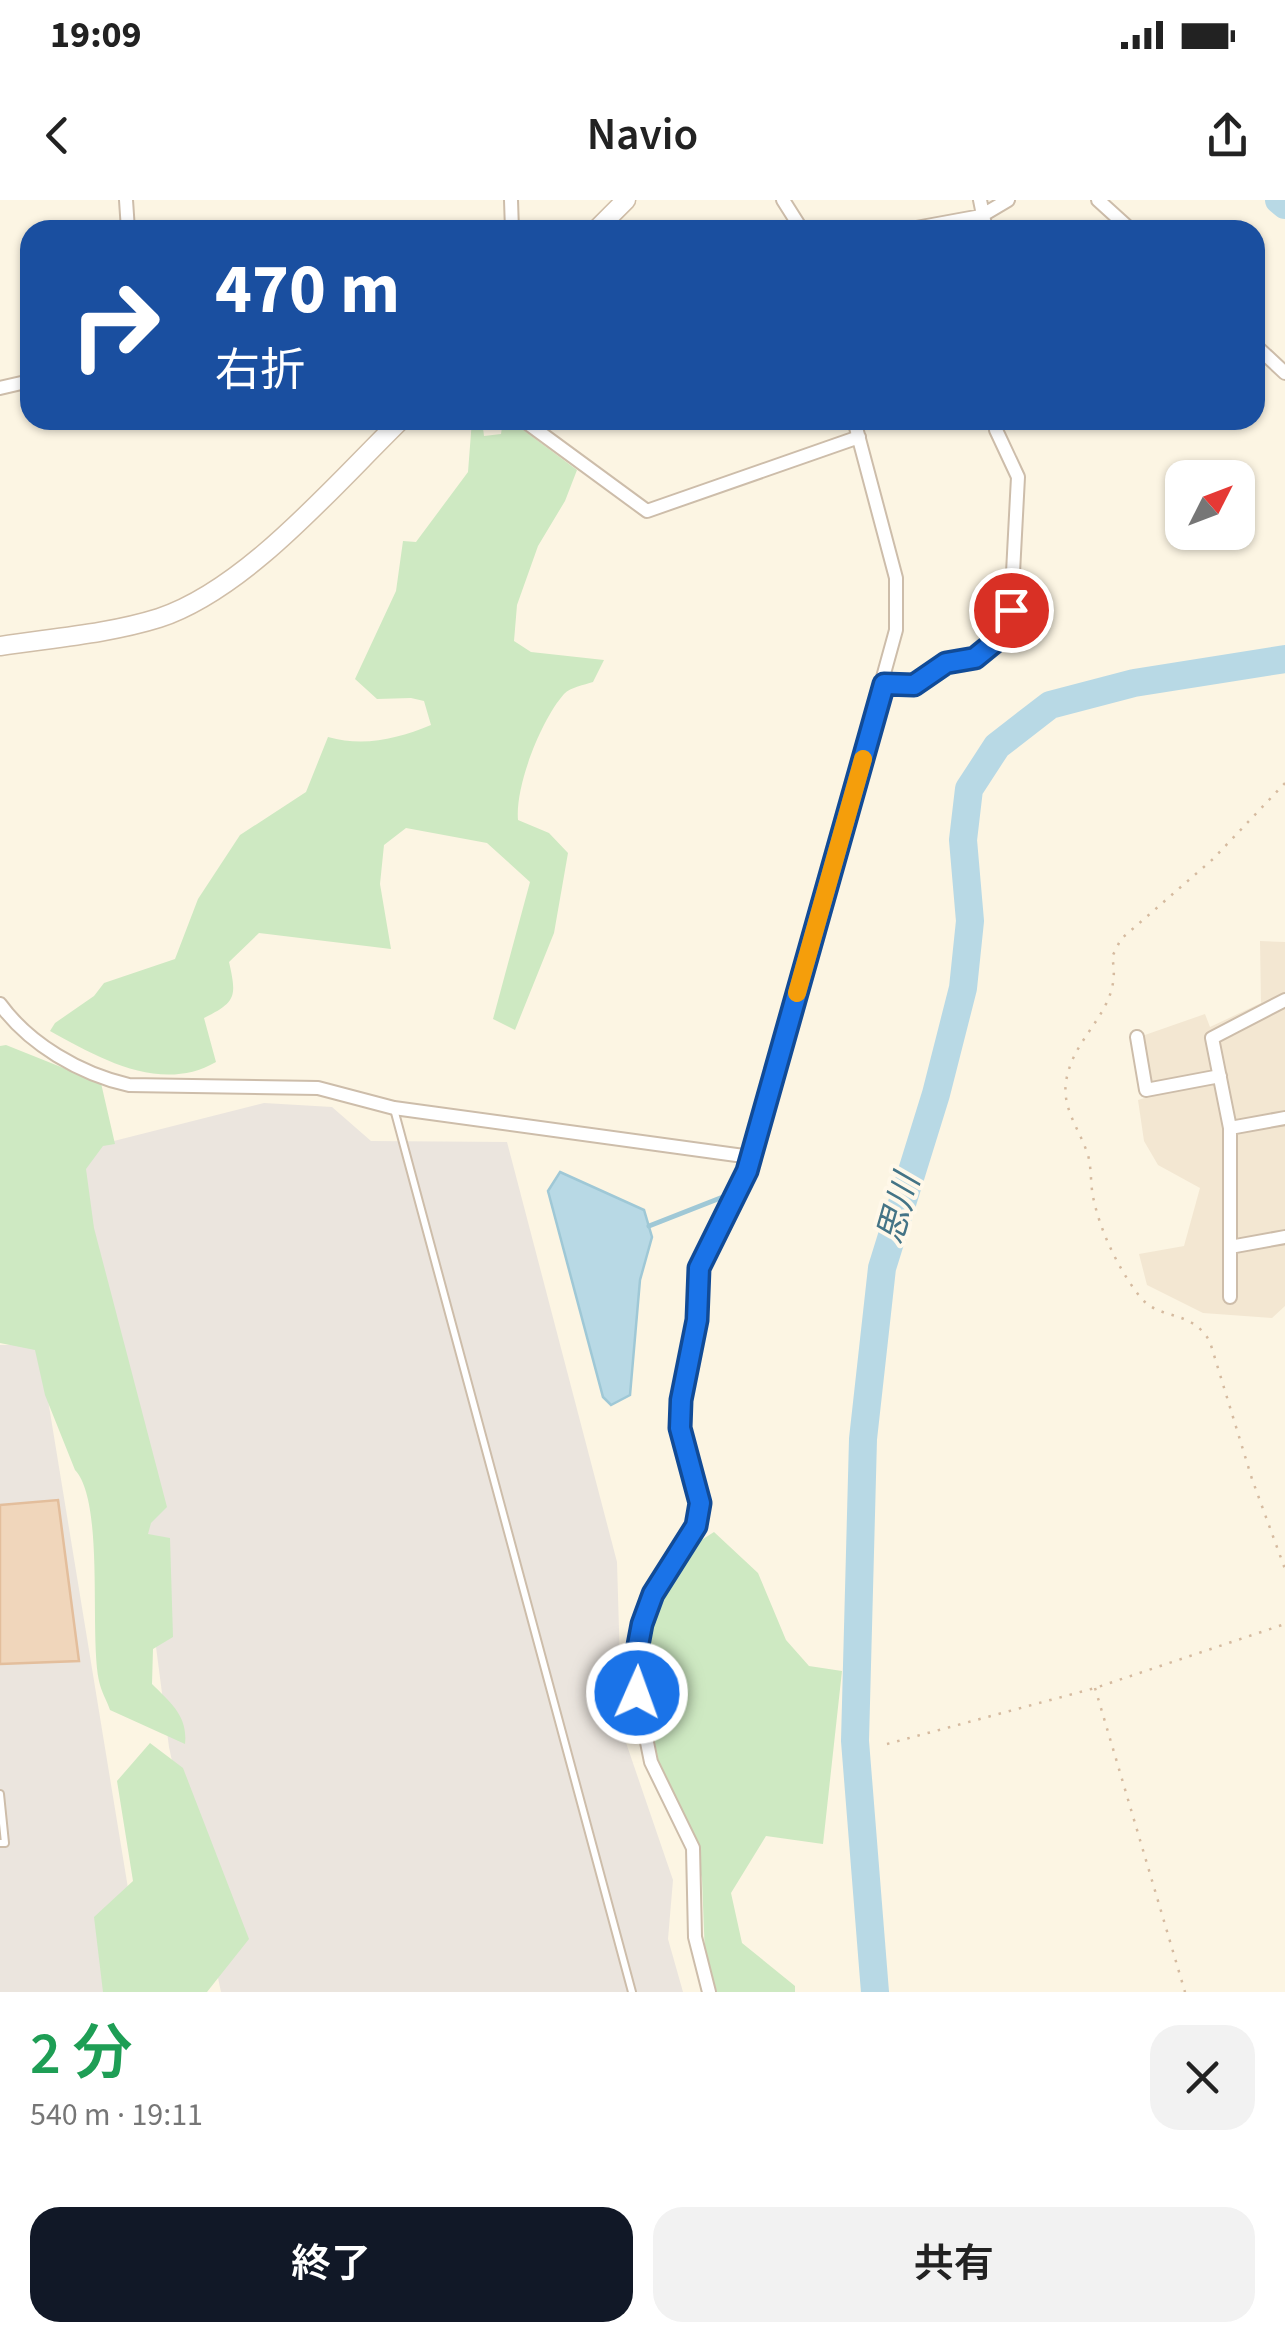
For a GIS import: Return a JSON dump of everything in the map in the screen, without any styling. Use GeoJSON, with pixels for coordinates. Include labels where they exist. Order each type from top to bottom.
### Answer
{"type":"FeatureCollection","features":[{"type":"Feature","properties":{"kind":"street"},"geometry":{"type":"LineString","coordinates":[[606,220],[626,200]]}},
{"type":"Feature","properties":{"kind":"street"},"geometry":{"type":"LineString","coordinates":[[987,220],[1008,200]]}},
{"type":"Feature","properties":{"kind":"street"},"geometry":{"type":"LineString","coordinates":[[1098,200],[1120,220]]}},
{"type":"Feature","properties":{"kind":"street"},"geometry":{"type":"LineString","coordinates":[[1265,355],[1285,373]]}},
{"type":"Feature","properties":{"kind":"street"},"geometry":{"type":"LineString","coordinates":[[0,646],[160,618],[203,598],[246,568],[391,430]]}},
{"type":"Feature","properties":{"kind":"street"},"geometry":{"type":"LineString","coordinates":[[537,430],[647,511],[858,437]]}},
{"type":"Feature","properties":{"kind":"street"},"geometry":{"type":"LineString","coordinates":[[709,1992],[696,1937],[693,1848],[651,1762],[637,1693],[635,1661],[653,1594],[696,1526],[700,1503],[680,1428],[681,1400],[697,1320],[699,1268],[751,1157],[896,630],[896,578],[856,430]]}},
{"type":"Feature","properties":{"kind":"street"},"geometry":{"type":"LineString","coordinates":[[884,684],[914,685],[946,663],[975,658],[997,640],[1011,610],[1018,478],[996,430]]}},
{"type":"Feature","properties":{"kind":"street"},"geometry":{"type":"LineString","coordinates":[[1230,1297],[1230,1128],[1212,1038],[1285,1000]]}},
{"type":"Feature","properties":{"kind":"street"},"geometry":{"type":"LineString","coordinates":[[0,1004],[16,1026],[99,1078],[129,1085],[318,1088],[394,1108],[751,1157]]}},
{"type":"Feature","properties":{"kind":"street"},"geometry":{"type":"LineString","coordinates":[[1137,1038],[1146,1090],[1220,1076]]}},
{"type":"Feature","properties":{"kind":"street"},"geometry":{"type":"LineString","coordinates":[[1230,1128],[1285,1118]]}},
{"type":"Feature","properties":{"kind":"street"},"geometry":{"type":"LineString","coordinates":[[1230,1247],[1285,1237]]}},
{"type":"Feature","properties":{"kind":"lane"},"geometry":{"type":"LineString","coordinates":[[394,1108],[632,1992]]}},
{"type":"Feature","properties":{"kind":"lane"},"geometry":{"type":"LineString","coordinates":[[0,1794],[6,1843],[0,1844]]}},
{"type":"Feature","properties":{"kind":"path"},"geometry":{"type":"LineString","coordinates":[[1285,783],[1213,859],[1121,939],[1112,956],[1116,974],[1113,994],[1071,1060],[1065,1086],[1068,1111],[1088,1156],[1094,1202],[1105,1235],[1127,1276],[1142,1299],[1188,1319],[1202,1328],[1210,1342],[1252,1480],[1285,1569]]}},
{"type":"Feature","properties":{"kind":"path"},"geometry":{"type":"LineString","coordinates":[[887,1744],[1095,1688],[1285,1624]]}},
{"type":"Feature","properties":{"kind":"path"},"geometry":{"type":"LineString","coordinates":[[1095,1688],[1185,1992]]}},
{"type":"Feature","properties":{"kind":"shaded area"},"geometry":{"type":"Polygon","coordinates":[[[1260,941],[1285,942],[1285,1306],[1272,1318],[1203,1313],[1147,1285],[1139,1254],[1184,1246],[1200,1188],[1158,1165],[1144,1141],[1138,1100],[1155,1095],[1142,1036],[1205,1014],[1210,1027],[1261,1003],[1260,941]]]}},
{"type":"Feature","properties":{"kind":"shaded area"},"geometry":{"type":"Polygon","coordinates":[[[264,1103],[332,1107],[371,1141],[507,1142],[617,1562],[622,1731],[673,1880],[668,1939],[683,1992],[221,1992],[169,1747],[145,1562],[79,1173],[102,1144],[264,1103]]]}},
{"type":"Feature","properties":{"kind":"shaded area"},"geometry":{"type":"Polygon","coordinates":[[[0,1345],[39,1345],[145,1992],[0,1992],[0,1345]]]}},
{"type":"Feature","properties":{"kind":"green space"},"geometry":{"type":"Polygon","coordinates":[[[471,430],[483,430],[484,436],[501,434],[502,430],[523,430],[577,470],[565,501],[538,546],[517,605],[514,641],[531,652],[604,660],[593,682],[567,692],[555,705],[531,754],[521,790],[518,820],[549,833],[568,853],[554,933],[515,1030],[493,1019],[530,882],[487,843],[406,828],[384,845],[380,884],[391,949],[259,933],[229,962],[232,997],[204,1018],[216,1062],[195,1071],[152,1073],[110,1061],[50,1031],[55,1023],[94,996],[104,983],[175,959],[198,899],[240,835],[306,792],[328,737],[380,740],[431,725],[424,701],[377,699],[355,679],[396,591],[403,541],[416,542],[468,472],[471,430]]]}},
{"type":"Feature","properties":{"kind":"green space"},"geometry":{"type":"Polygon","coordinates":[[[6,1045],[101,1083],[115,1144],[103,1146],[86,1169],[94,1228],[167,1507],[151,1523],[148,1534],[170,1538],[173,1637],[153,1649],[152,1684],[181,1718],[185,1744],[110,1710],[96,1660],[93,1538],[84,1486],[45,1395],[35,1350],[0,1343],[0,1046],[6,1045]]]}},
{"type":"Feature","properties":{"kind":"green space"},"geometry":{"type":"Polygon","coordinates":[[[714,1532],[758,1573],[786,1640],[809,1666],[842,1671],[823,1844],[766,1836],[731,1893],[742,1943],[795,1986],[795,1992],[717,1992],[705,1956],[702,1879],[691,1832],[655,1755],[639,1670],[653,1614],[692,1546],[714,1532]]]}},
{"type":"Feature","properties":{"kind":"green space"},"geometry":{"type":"Polygon","coordinates":[[[150,1743],[183,1768],[249,1939],[207,1992],[103,1992],[94,1917],[133,1881],[117,1781],[150,1743]]]}},
{"type":"Feature","properties":{"kind":"water"},"geometry":{"type":"Polygon","coordinates":[[[560,1172],[644,1210],[652,1237],[640,1280],[630,1395],[611,1405],[603,1397],[548,1191],[560,1172]]]}},
{"type":"Feature","properties":{"kind":"building"},"geometry":{"type":"Polygon","coordinates":[[[58,1500],[79,1661],[0,1664],[0,1505],[58,1500]]]}},
{"type":"Feature","properties":{"kind":"waterway","name":"思川"},"geometry":{"type":"LineString","coordinates":[[1279,200],[1285,205]]}},
{"type":"Feature","properties":{"kind":"waterway","name":"思川"},"geometry":{"type":"LineString","coordinates":[[875,1992],[855,1741],[863,1439],[882,1268],[936,1094],[963,988],[970,921],[963,840],[969,789],[997,746],[1050,705],[1134,683],[1285,659]]}},
{"type":"Feature","properties":{"kind":"waterway"},"geometry":{"type":"LineString","coordinates":[[649,1226],[728,1195]]}},
{"type":"Feature","properties":{"kind":"slow traffic"},"geometry":{"type":"LineString","coordinates":[[797,993],[863,759]]}},
{"type":"Feature","properties":{"kind":"route"},"geometry":{"type":"LineString","coordinates":[[637,1693],[635,1661],[642,1624],[653,1594],[696,1526],[700,1503],[680,1428],[681,1400],[697,1320],[699,1268],[747,1171],[884,684],[914,685],[946,663],[975,658],[997,640],[1011,610]]}}]}
